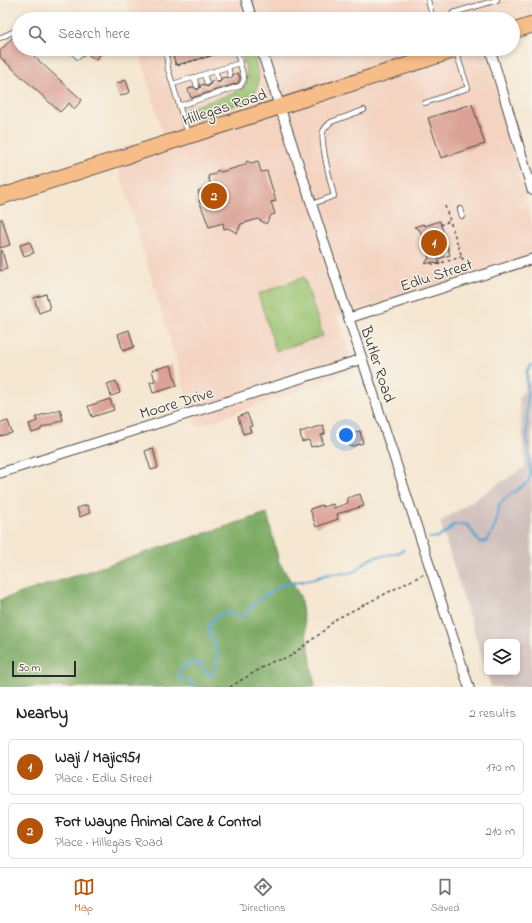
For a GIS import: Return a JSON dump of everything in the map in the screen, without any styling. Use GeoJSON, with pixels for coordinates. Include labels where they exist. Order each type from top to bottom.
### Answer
{"type":"FeatureCollection","features":[{"type":"Feature","properties":{"kind":"main road"},"geometry":{"type":"LineString","coordinates":[[520,29],[532,25]]}},
{"type":"Feature","properties":{"kind":"main road","name":"Hillegas Road"},"geometry":{"type":"LineString","coordinates":[[0,197],[280,107],[432,56]]}},
{"type":"Feature","properties":{"kind":"street"},"geometry":{"type":"LineString","coordinates":[[246,0],[250,12]]}},
{"type":"Feature","properties":{"kind":"street","name":"Butler Road"},"geometry":{"type":"LineString","coordinates":[[263,56],[469,687]]}},
{"type":"Feature","properties":{"kind":"street"},"geometry":{"type":"LineString","coordinates":[[492,56],[532,190]]}},
{"type":"Feature","properties":{"kind":"street","name":"Edlu Street"},"geometry":{"type":"LineString","coordinates":[[349,318],[532,259]]}},
{"type":"Feature","properties":{"kind":"street","name":"Moore Drive"},"geometry":{"type":"LineString","coordinates":[[0,473],[362,359]]}},
{"type":"Feature","properties":{"kind":"lane"},"geometry":{"type":"LineString","coordinates":[[428,0],[431,12]]}},
{"type":"Feature","properties":{"kind":"lane"},"geometry":{"type":"LineString","coordinates":[[456,12],[497,0]]}},
{"type":"Feature","properties":{"kind":"lane"},"geometry":{"type":"LineString","coordinates":[[0,38],[12,32]]}},
{"type":"Feature","properties":{"kind":"lane"},"geometry":{"type":"LineString","coordinates":[[166,56],[167,63],[188,136]]}},
{"type":"Feature","properties":{"kind":"lane"},"geometry":{"type":"LineString","coordinates":[[179,106],[221,90],[234,86],[240,86],[243,82],[244,74],[238,56]]}},
{"type":"Feature","properties":{"kind":"lane"},"geometry":{"type":"LineString","coordinates":[[425,103],[468,88],[453,56]]}},
{"type":"Feature","properties":{"kind":"lane"},"geometry":{"type":"LineString","coordinates":[[173,84],[240,63]]}},
{"type":"Feature","properties":{"kind":"lane"},"geometry":{"type":"LineString","coordinates":[[228,67],[230,76]]}},
{"type":"Feature","properties":{"kind":"lane"},"geometry":{"type":"LineString","coordinates":[[215,71],[218,79]]}},
{"type":"Feature","properties":{"kind":"lane"},"geometry":{"type":"LineString","coordinates":[[204,74],[207,83]]}},
{"type":"Feature","properties":{"kind":"lane"},"geometry":{"type":"LineString","coordinates":[[194,77],[197,86]]}},
{"type":"Feature","properties":{"kind":"lane"},"geometry":{"type":"LineString","coordinates":[[312,204],[334,196],[323,133],[326,126],[331,122],[364,110]]}},
{"type":"Feature","properties":{"kind":"lane"},"geometry":{"type":"LineString","coordinates":[[460,209],[462,216]]}},
{"type":"Feature","properties":{"kind":"path"},"geometry":{"type":"LineString","coordinates":[[176,66],[209,56]]}},
{"type":"Feature","properties":{"kind":"path"},"geometry":{"type":"LineString","coordinates":[[445,206],[464,263]]}},
{"type":"Feature","properties":{"kind":"path"},"geometry":{"type":"LineString","coordinates":[[440,224],[450,221]]}},
{"type":"Feature","properties":{"kind":"path"},"geometry":{"type":"LineString","coordinates":[[448,256],[449,260]]}},
{"type":"Feature","properties":{"kind":"path"},"geometry":{"type":"LineString","coordinates":[[431,262],[434,265],[462,257]]}},
{"type":"Feature","properties":{"kind":"path"},"geometry":{"type":"LineString","coordinates":[[230,687],[270,662],[289,657],[336,619],[431,570]]}},
{"type":"Feature","properties":{"kind":"shaded area"},"geometry":{"type":"Polygon","coordinates":[[[125,0],[532,0],[532,38],[520,42],[520,12],[129,12],[125,0]]]}},
{"type":"Feature","properties":{"kind":"shaded area"},"geometry":{"type":"Polygon","coordinates":[[[141,56],[488,56],[532,223],[532,259],[337,316],[356,370],[196,427],[113,150],[163,136],[141,56]]]}},
{"type":"Feature","properties":{"kind":"shaded area"},"geometry":{"type":"Polygon","coordinates":[[[532,380],[532,687],[491,687],[487,675],[520,675],[520,639],[484,639],[484,664],[440,522],[525,467],[519,397],[532,380]]]}},
{"type":"Feature","properties":{"kind":"green space"},"geometry":{"type":"Polygon","coordinates":[[[242,56],[254,56],[256,63],[258,83],[253,95],[247,101],[194,119],[187,115],[185,111],[186,109],[237,92],[245,86],[247,82],[247,72],[242,56]]]}},
{"type":"Feature","properties":{"kind":"green space"},"geometry":{"type":"Polygon","coordinates":[[[304,277],[323,336],[276,351],[258,294],[304,277]]]}},
{"type":"Feature","properties":{"kind":"green space"},"geometry":{"type":"Polygon","coordinates":[[[267,513],[279,562],[300,596],[315,687],[0,687],[0,600],[267,513]]]}},
{"type":"Feature","properties":{"kind":"building"},"geometry":{"type":"Polygon","coordinates":[[[12,38],[12,56],[34,56],[82,100],[74,109],[69,103],[60,112],[0,57],[0,51],[12,38]]]}},
{"type":"Feature","properties":{"kind":"building"},"geometry":{"type":"Polygon","coordinates":[[[90,56],[99,56],[95,60],[90,56]]]}},
{"type":"Feature","properties":{"kind":"building"},"geometry":{"type":"Polygon","coordinates":[[[173,56],[211,56],[176,65],[173,56]]]}},
{"type":"Feature","properties":{"kind":"building"},"geometry":{"type":"Polygon","coordinates":[[[238,73],[240,78],[238,83],[191,98],[188,89],[193,87],[198,90],[203,84],[208,87],[211,82],[215,80],[219,83],[222,78],[231,78],[234,74],[238,73]]]}},
{"type":"Feature","properties":{"kind":"building"},"geometry":{"type":"Polygon","coordinates":[[[126,80],[130,92],[120,96],[116,84],[126,80]]]}},
{"type":"Feature","properties":{"kind":"building"},"geometry":{"type":"Polygon","coordinates":[[[472,104],[485,144],[441,158],[428,118],[472,104]]]}},
{"type":"Feature","properties":{"kind":"building"},"geometry":{"type":"Polygon","coordinates":[[[247,161],[251,163],[258,161],[261,172],[267,171],[276,201],[271,202],[275,214],[271,215],[266,224],[258,219],[241,224],[237,233],[228,228],[224,229],[223,223],[209,227],[199,200],[201,200],[198,191],[211,186],[208,176],[215,174],[217,170],[221,172],[245,165],[247,161]]]}},
{"type":"Feature","properties":{"kind":"building"},"geometry":{"type":"Polygon","coordinates":[[[0,219],[2,219],[10,245],[0,248],[0,219]]]}},
{"type":"Feature","properties":{"kind":"building"},"geometry":{"type":"Polygon","coordinates":[[[440,221],[450,255],[438,259],[440,265],[433,262],[425,264],[429,258],[425,245],[421,244],[423,241],[420,230],[414,227],[423,224],[425,226],[440,221]]]}},
{"type":"Feature","properties":{"kind":"building"},"geometry":{"type":"Polygon","coordinates":[[[30,242],[34,253],[24,256],[20,245],[30,242]]]}},
{"type":"Feature","properties":{"kind":"building"},"geometry":{"type":"Polygon","coordinates":[[[2,250],[7,269],[0,271],[0,251],[2,250]]]}},
{"type":"Feature","properties":{"kind":"building"},"geometry":{"type":"Polygon","coordinates":[[[46,294],[50,309],[39,313],[34,298],[46,294]]]}},
{"type":"Feature","properties":{"kind":"building"},"geometry":{"type":"Polygon","coordinates":[[[129,330],[134,347],[123,351],[118,334],[129,330]]]}},
{"type":"Feature","properties":{"kind":"building"},"geometry":{"type":"Polygon","coordinates":[[[171,365],[177,386],[153,393],[150,382],[155,381],[152,370],[171,365]]]}},
{"type":"Feature","properties":{"kind":"building"},"geometry":{"type":"Polygon","coordinates":[[[116,381],[120,393],[111,396],[107,384],[116,381]]]}},
{"type":"Feature","properties":{"kind":"building"},"geometry":{"type":"Polygon","coordinates":[[[110,399],[114,410],[92,417],[88,406],[110,399]]]}},
{"type":"Feature","properties":{"kind":"building"},"geometry":{"type":"Polygon","coordinates":[[[60,409],[63,420],[32,433],[29,424],[37,421],[36,417],[60,409]]]}},
{"type":"Feature","properties":{"kind":"building"},"geometry":{"type":"Polygon","coordinates":[[[247,413],[252,426],[249,427],[251,432],[243,434],[238,417],[247,413]]]}},
{"type":"Feature","properties":{"kind":"building"},"geometry":{"type":"Polygon","coordinates":[[[8,421],[12,433],[0,436],[0,423],[8,421]]]}},
{"type":"Feature","properties":{"kind":"building"},"geometry":{"type":"Polygon","coordinates":[[[323,425],[325,434],[321,435],[323,444],[311,447],[309,440],[302,442],[300,432],[323,425]]]}},
{"type":"Feature","properties":{"kind":"building"},"geometry":{"type":"Polygon","coordinates":[[[360,431],[363,443],[350,447],[347,437],[353,435],[352,433],[360,431]]]}},
{"type":"Feature","properties":{"kind":"building"},"geometry":{"type":"Polygon","coordinates":[[[153,448],[158,468],[151,470],[145,451],[153,448]]]}},
{"type":"Feature","properties":{"kind":"building"},"geometry":{"type":"Polygon","coordinates":[[[360,494],[364,506],[337,514],[338,519],[316,527],[310,509],[322,505],[323,507],[333,504],[334,508],[348,503],[347,498],[360,494]]]}},
{"type":"Feature","properties":{"kind":"building"},"geometry":{"type":"Polygon","coordinates":[[[87,505],[90,513],[80,517],[77,508],[87,505]]]}},
{"type":"Feature","properties":{"kind":"waterway"},"geometry":{"type":"LineString","coordinates":[[429,538],[440,536],[446,533],[453,525],[460,524],[468,525],[479,542],[485,542],[495,525],[499,505],[507,497],[528,482],[531,476],[527,443],[527,371],[532,365]]}},
{"type":"Feature","properties":{"kind":"waterway"},"geometry":{"type":"LineString","coordinates":[[194,687],[191,682],[179,678],[179,671],[185,665],[195,662],[201,664],[208,675],[212,676],[217,663],[217,652],[208,628],[217,616],[230,613],[239,618],[245,615],[261,598],[283,585],[329,574],[349,573],[357,570],[374,557],[394,554],[404,550]]}},
{"type":"Feature","properties":{"kind":"place","name":"Fort Wayne Animal Care & Control"},"geometry":{"type":"Point","coordinates":[214,196]}},
{"type":"Feature","properties":{"kind":"place","name":"Waji / Majic951"},"geometry":{"type":"Point","coordinates":[434,243]}}]}
